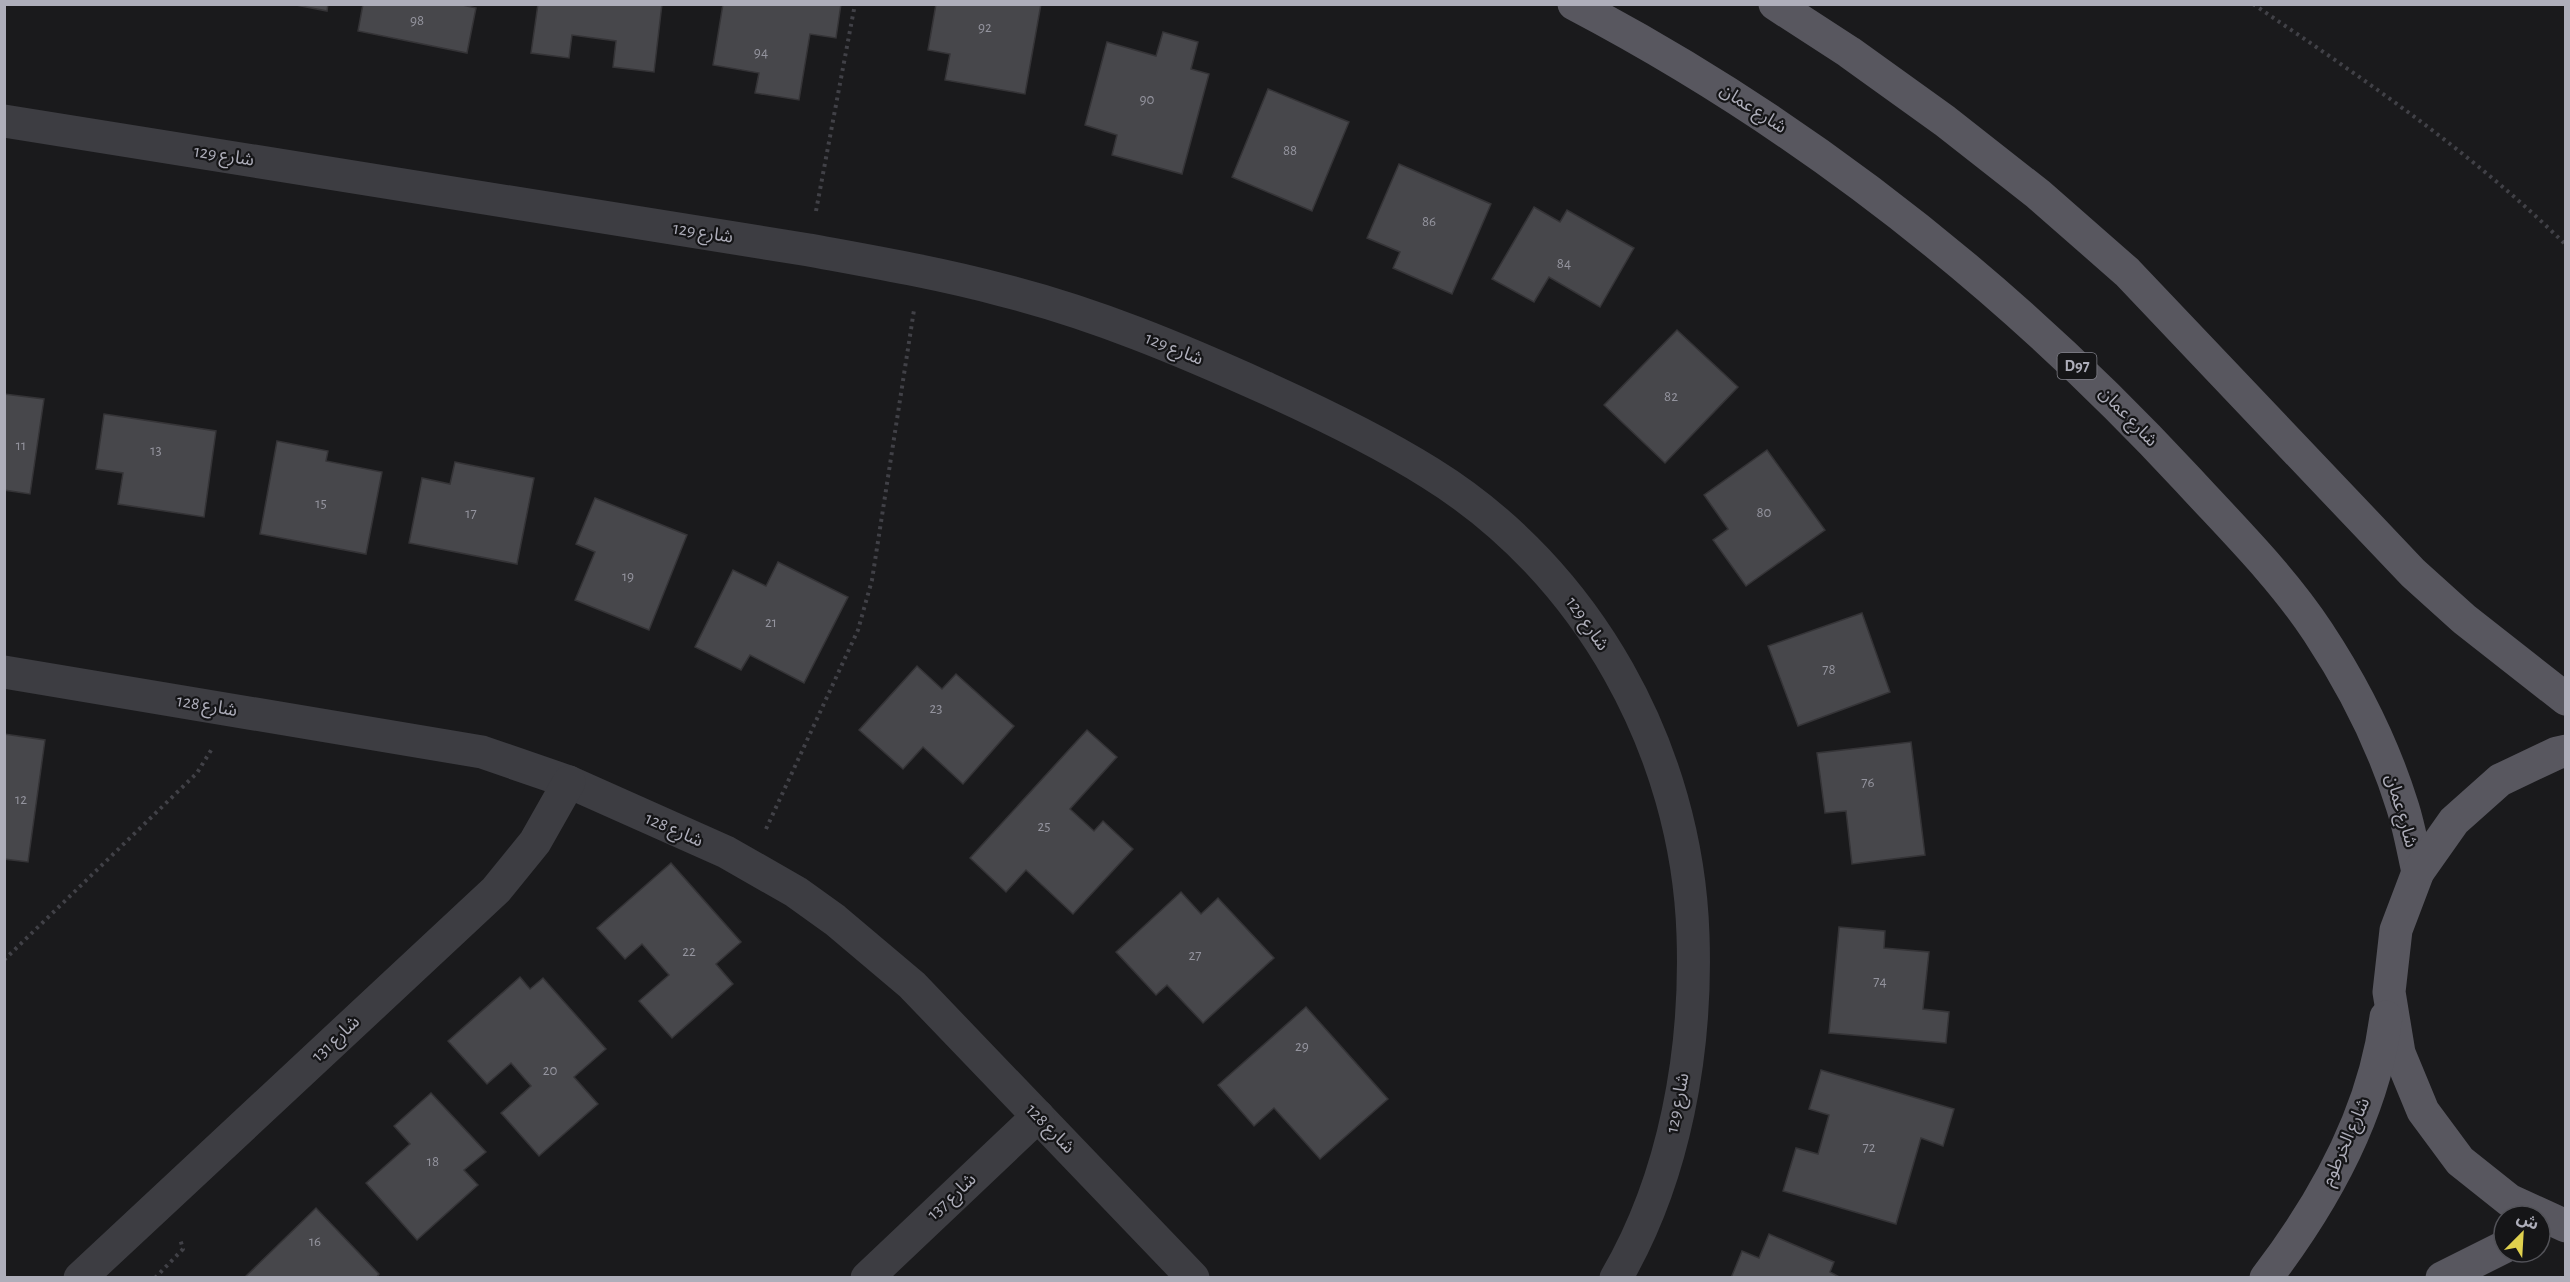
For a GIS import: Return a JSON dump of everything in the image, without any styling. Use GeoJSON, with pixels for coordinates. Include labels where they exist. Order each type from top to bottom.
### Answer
{"type":"FeatureCollection","features":[{"type":"Feature","properties":{"kind":"main road","name":"شارع عمان"},"geometry":{"type":"LineString","coordinates":[[1574,4],[1628,32],[1727,92],[1823,156],[1916,226],[1999,295],[2079,368],[2155,444],[2275,576],[2317,631],[2353,691],[2381,747],[2403,807],[2418,872]]}},
{"type":"Feature","properties":{"kind":"main road"},"geometry":{"type":"LineString","coordinates":[[1775,4],[1849,52],[1945,121],[2038,194],[2127,272],[2413,573],[2464,620],[2565,699]]}},
{"type":"Feature","properties":{"kind":"main road"},"geometry":{"type":"LineString","coordinates":[[2565,751],[2500,780],[2454,821],[2418,872],[2396,930],[2389,992],[2399,1053],[2423,1111],[2460,1161],[2509,1200],[2565,1226]]}},
{"type":"Feature","properties":{"kind":"main road","name":"شارع الخرطوم"},"geometry":{"type":"LineString","coordinates":[[2266,1278],[2293,1243],[2322,1196],[2347,1147],[2368,1092],[2380,1048],[2389,992]]}},
{"type":"Feature","properties":{"kind":"main road"},"geometry":{"type":"LineString","coordinates":[[2442,1278],[2492,1253]]}},
{"type":"Feature","properties":{"kind":"street","name":"شارع 129"},"geometry":{"type":"LineString","coordinates":[[4,121],[809,250],[920,270],[1005,290],[1103,320],[1243,378],[1311,409],[1431,473],[1480,509],[1525,549],[1566,594],[1603,643],[1633,696],[1655,747],[1672,800],[1684,853],[1692,908],[1695,974],[1690,1040],[1666,1159],[1648,1212],[1616,1278]]}},
{"type":"Feature","properties":{"kind":"street","name":"شارع 128"},"geometry":{"type":"LineString","coordinates":[[4,672],[482,752],[523,764],[569,782],[750,864],[816,906],[896,970],[1193,1278]]}},
{"type":"Feature","properties":{"kind":"street","name":"شارع 131"},"geometry":{"type":"LineString","coordinates":[[80,1278],[496,890],[536,842],[569,782]]}},
{"type":"Feature","properties":{"kind":"street","name":"شارع 137"},"geometry":{"type":"LineString","coordinates":[[867,1278],[1038,1116]]}},
{"type":"Feature","properties":{"kind":"path"},"geometry":{"type":"LineString","coordinates":[[809,250],[855,4]]}},
{"type":"Feature","properties":{"kind":"path"},"geometry":{"type":"LineString","coordinates":[[2253,4],[2415,117],[2470,159],[2565,245]]}},
{"type":"Feature","properties":{"kind":"path"},"geometry":{"type":"LineString","coordinates":[[750,864],[858,630],[872,580],[920,270]]}},
{"type":"Feature","properties":{"kind":"path"},"geometry":{"type":"LineString","coordinates":[[4,960],[197,773],[219,735],[226,709]]}},
{"type":"Feature","properties":{"kind":"building"},"geometry":{"type":"Polygon","coordinates":[[[291,4],[328,4],[327,11],[291,4]]]}},
{"type":"Feature","properties":{"kind":"building"},"geometry":{"type":"Polygon","coordinates":[[[363,4],[458,4],[476,8],[467,53],[358,31],[363,4]]]}},
{"type":"Feature","properties":{"kind":"building"},"geometry":{"type":"Polygon","coordinates":[[[538,4],[662,4],[654,72],[613,67],[616,41],[572,35],[569,58],[531,53],[538,4]]]}},
{"type":"Feature","properties":{"kind":"building"},"geometry":{"type":"Polygon","coordinates":[[[723,4],[841,4],[836,38],[810,34],[799,100],[755,93],[759,73],[713,65],[723,4]]]}},
{"type":"Feature","properties":{"kind":"building"},"geometry":{"type":"Polygon","coordinates":[[[936,4],[1041,4],[1025,94],[945,80],[950,54],[928,50],[936,4]]]}},
{"type":"Feature","properties":{"kind":"building"},"geometry":{"type":"Polygon","coordinates":[[[1163,32],[1198,42],[1191,69],[1209,74],[1182,174],[1112,155],[1117,135],[1085,125],[1107,42],[1156,56],[1163,32]]]}},
{"type":"Feature","properties":{"kind":"building"},"geometry":{"type":"Polygon","coordinates":[[[1268,89],[1349,122],[1312,211],[1232,177],[1268,89]]]}},
{"type":"Feature","properties":{"kind":"building"},"geometry":{"type":"Polygon","coordinates":[[[1399,164],[1491,204],[1452,294],[1393,268],[1400,252],[1367,238],[1399,164]]]}},
{"type":"Feature","properties":{"kind":"building"},"geometry":{"type":"Polygon","coordinates":[[[1534,207],[1560,222],[1567,210],[1634,248],[1600,307],[1549,277],[1534,302],[1492,279],[1534,207]]]}},
{"type":"Feature","properties":{"kind":"building"},"geometry":{"type":"Polygon","coordinates":[[[1677,330],[1738,387],[1665,463],[1604,405],[1677,330]]]}},
{"type":"Feature","properties":{"kind":"building"},"geometry":{"type":"Polygon","coordinates":[[[4,394],[44,399],[30,494],[4,490],[4,394]]]}},
{"type":"Feature","properties":{"kind":"building"},"geometry":{"type":"Polygon","coordinates":[[[104,414],[216,431],[204,517],[118,504],[123,473],[96,469],[104,414]]]}},
{"type":"Feature","properties":{"kind":"building"},"geometry":{"type":"Polygon","coordinates":[[[277,441],[328,451],[326,461],[382,472],[366,554],[260,534],[277,441]]]}},
{"type":"Feature","properties":{"kind":"building"},"geometry":{"type":"Polygon","coordinates":[[[1767,450],[1825,530],[1746,586],[1713,540],[1728,529],[1704,495],[1767,450]]]}},
{"type":"Feature","properties":{"kind":"building"},"geometry":{"type":"Polygon","coordinates":[[[455,462],[534,478],[517,564],[409,543],[422,478],[450,484],[455,462]]]}},
{"type":"Feature","properties":{"kind":"building"},"geometry":{"type":"Polygon","coordinates":[[[595,498],[687,535],[649,630],[575,600],[595,552],[576,544],[595,498]]]}},
{"type":"Feature","properties":{"kind":"building"},"geometry":{"type":"Polygon","coordinates":[[[778,562],[848,597],[804,683],[750,655],[741,670],[695,647],[733,570],[766,586],[778,562]]]}},
{"type":"Feature","properties":{"kind":"building"},"geometry":{"type":"Polygon","coordinates":[[[1862,613],[1890,692],[1798,726],[1768,646],[1862,613]]]}},
{"type":"Feature","properties":{"kind":"building"},"geometry":{"type":"Polygon","coordinates":[[[917,666],[942,689],[956,674],[1014,726],[963,784],[923,747],[903,769],[859,730],[917,666]]]}},
{"type":"Feature","properties":{"kind":"building"},"geometry":{"type":"Polygon","coordinates":[[[1087,730],[1117,757],[1070,809],[1094,831],[1103,821],[1133,849],[1073,914],[1026,870],[1006,892],[970,858],[1087,730]]]}},
{"type":"Feature","properties":{"kind":"building"},"geometry":{"type":"Polygon","coordinates":[[[4,734],[45,740],[28,862],[4,859],[4,734]]]}},
{"type":"Feature","properties":{"kind":"building"},"geometry":{"type":"Polygon","coordinates":[[[1911,742],[1925,855],[1852,864],[1846,811],[1825,813],[1817,753],[1911,742]]]}},
{"type":"Feature","properties":{"kind":"building"},"geometry":{"type":"Polygon","coordinates":[[[671,863],[741,942],[716,964],[733,984],[672,1038],[639,1001],[669,975],[642,944],[625,959],[597,928],[671,863]]]}},
{"type":"Feature","properties":{"kind":"building"},"geometry":{"type":"Polygon","coordinates":[[[1181,892],[1201,914],[1218,898],[1274,958],[1203,1023],[1167,985],[1156,995],[1116,952],[1181,892]]]}},
{"type":"Feature","properties":{"kind":"building"},"geometry":{"type":"Polygon","coordinates":[[[1839,927],[1885,931],[1884,948],[1929,952],[1923,1009],[1949,1012],[1946,1043],[1829,1033],[1839,927]]]}},
{"type":"Feature","properties":{"kind":"building"},"geometry":{"type":"Polygon","coordinates":[[[520,977],[530,989],[543,978],[606,1049],[574,1077],[598,1104],[539,1156],[501,1113],[531,1086],[511,1063],[487,1084],[448,1041],[520,977]]]}},
{"type":"Feature","properties":{"kind":"building"},"geometry":{"type":"Polygon","coordinates":[[[1306,1007],[1388,1099],[1320,1159],[1274,1108],[1254,1126],[1218,1085],[1306,1007]]]}},
{"type":"Feature","properties":{"kind":"building"},"geometry":{"type":"Polygon","coordinates":[[[1821,1070],[1954,1109],[1943,1146],[1921,1138],[1896,1224],[1783,1191],[1796,1148],[1818,1154],[1829,1115],[1809,1109],[1821,1070]]]}},
{"type":"Feature","properties":{"kind":"building"},"geometry":{"type":"Polygon","coordinates":[[[431,1093],[486,1152],[464,1170],[478,1185],[417,1240],[366,1183],[410,1144],[394,1126],[431,1093]]]}},
{"type":"Feature","properties":{"kind":"building"},"geometry":{"type":"Polygon","coordinates":[[[316,1208],[379,1274],[376,1278],[244,1278],[316,1208]]]}},
{"type":"Feature","properties":{"kind":"building"},"geometry":{"type":"Polygon","coordinates":[[[1769,1234],[1834,1262],[1830,1272],[1841,1278],[1731,1278],[1742,1251],[1759,1258],[1769,1234]]]}}]}
